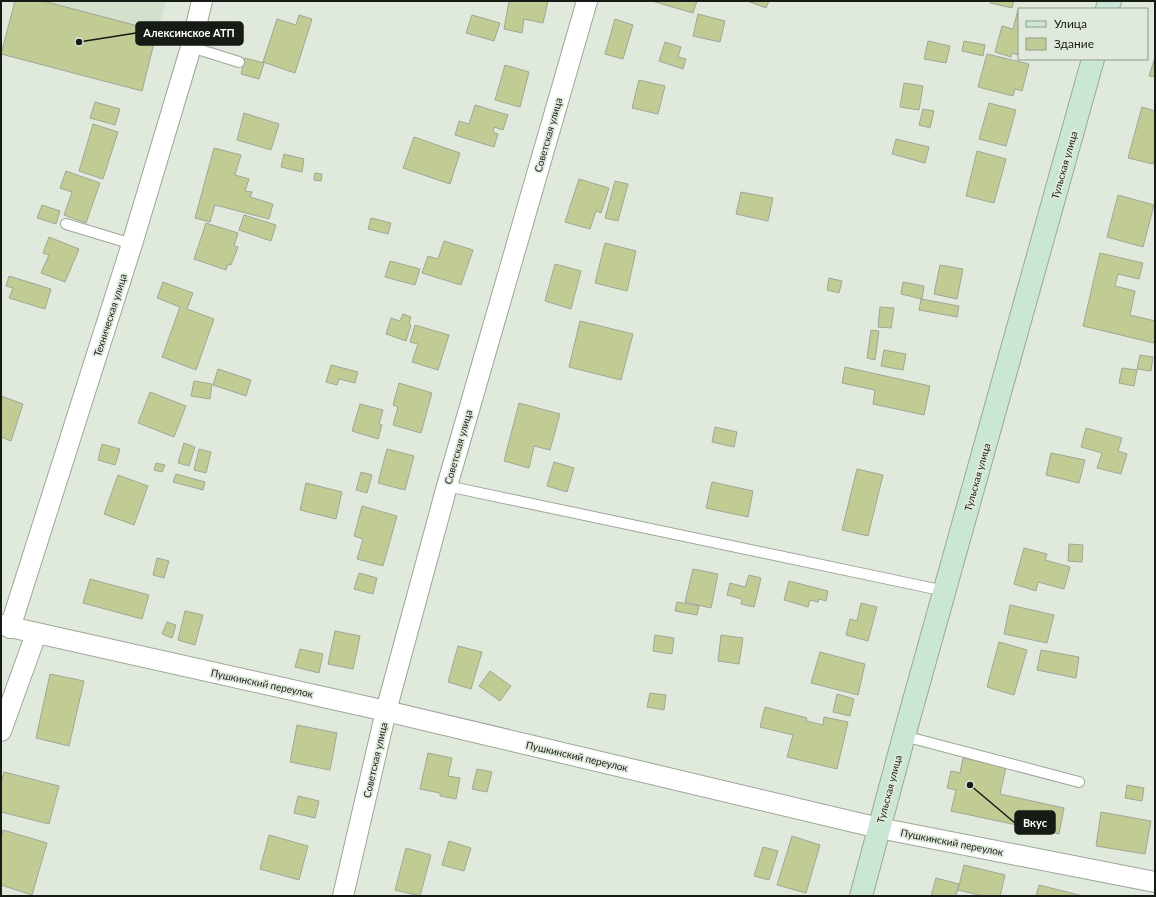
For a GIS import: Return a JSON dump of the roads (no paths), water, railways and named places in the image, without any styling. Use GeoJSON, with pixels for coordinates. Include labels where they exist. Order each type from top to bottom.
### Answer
{"type":"FeatureCollection","features":[{"type":"Feature","properties":{"kind":"main road","name":"Тульская улица"},"geometry":{"type":"LineString","coordinates":[[861,896],[904,736],[1093,60]]}},
{"type":"Feature","properties":{"kind":"street","name":"Техническая улица"},"geometry":{"type":"LineString","coordinates":[[6,627],[132,244],[191,46],[202,1]]}},
{"type":"Feature","properties":{"kind":"street","name":"Советская улица"},"geometry":{"type":"LineString","coordinates":[[343,896],[386,711],[447,486],[587,1]]}},
{"type":"Feature","properties":{"kind":"street","name":"Пушкинский переулок"},"geometry":{"type":"LineString","coordinates":[[6,627],[386,711],[879,828],[1155,882]]}},
{"type":"Feature","properties":{"kind":"street"},"geometry":{"type":"LineString","coordinates":[[1,731],[36,634]]}},
{"type":"Feature","properties":{"kind":"lane"},"geometry":{"type":"LineString","coordinates":[[191,46],[239,62]]}},
{"type":"Feature","properties":{"kind":"lane"},"geometry":{"type":"LineString","coordinates":[[66,224],[132,244]]}},
{"type":"Feature","properties":{"kind":"lane"},"geometry":{"type":"LineString","coordinates":[[447,486],[945,591]]}},
{"type":"Feature","properties":{"kind":"lane"},"geometry":{"type":"LineString","coordinates":[[904,736],[1079,782]]}},
{"type":"Feature","properties":{"kind":"place","name":"Алексинское АТП"},"geometry":{"type":"Point","coordinates":[79,42]}},
{"type":"Feature","properties":{"kind":"place","name":"Вкус"},"geometry":{"type":"Point","coordinates":[970,785]}}]}
